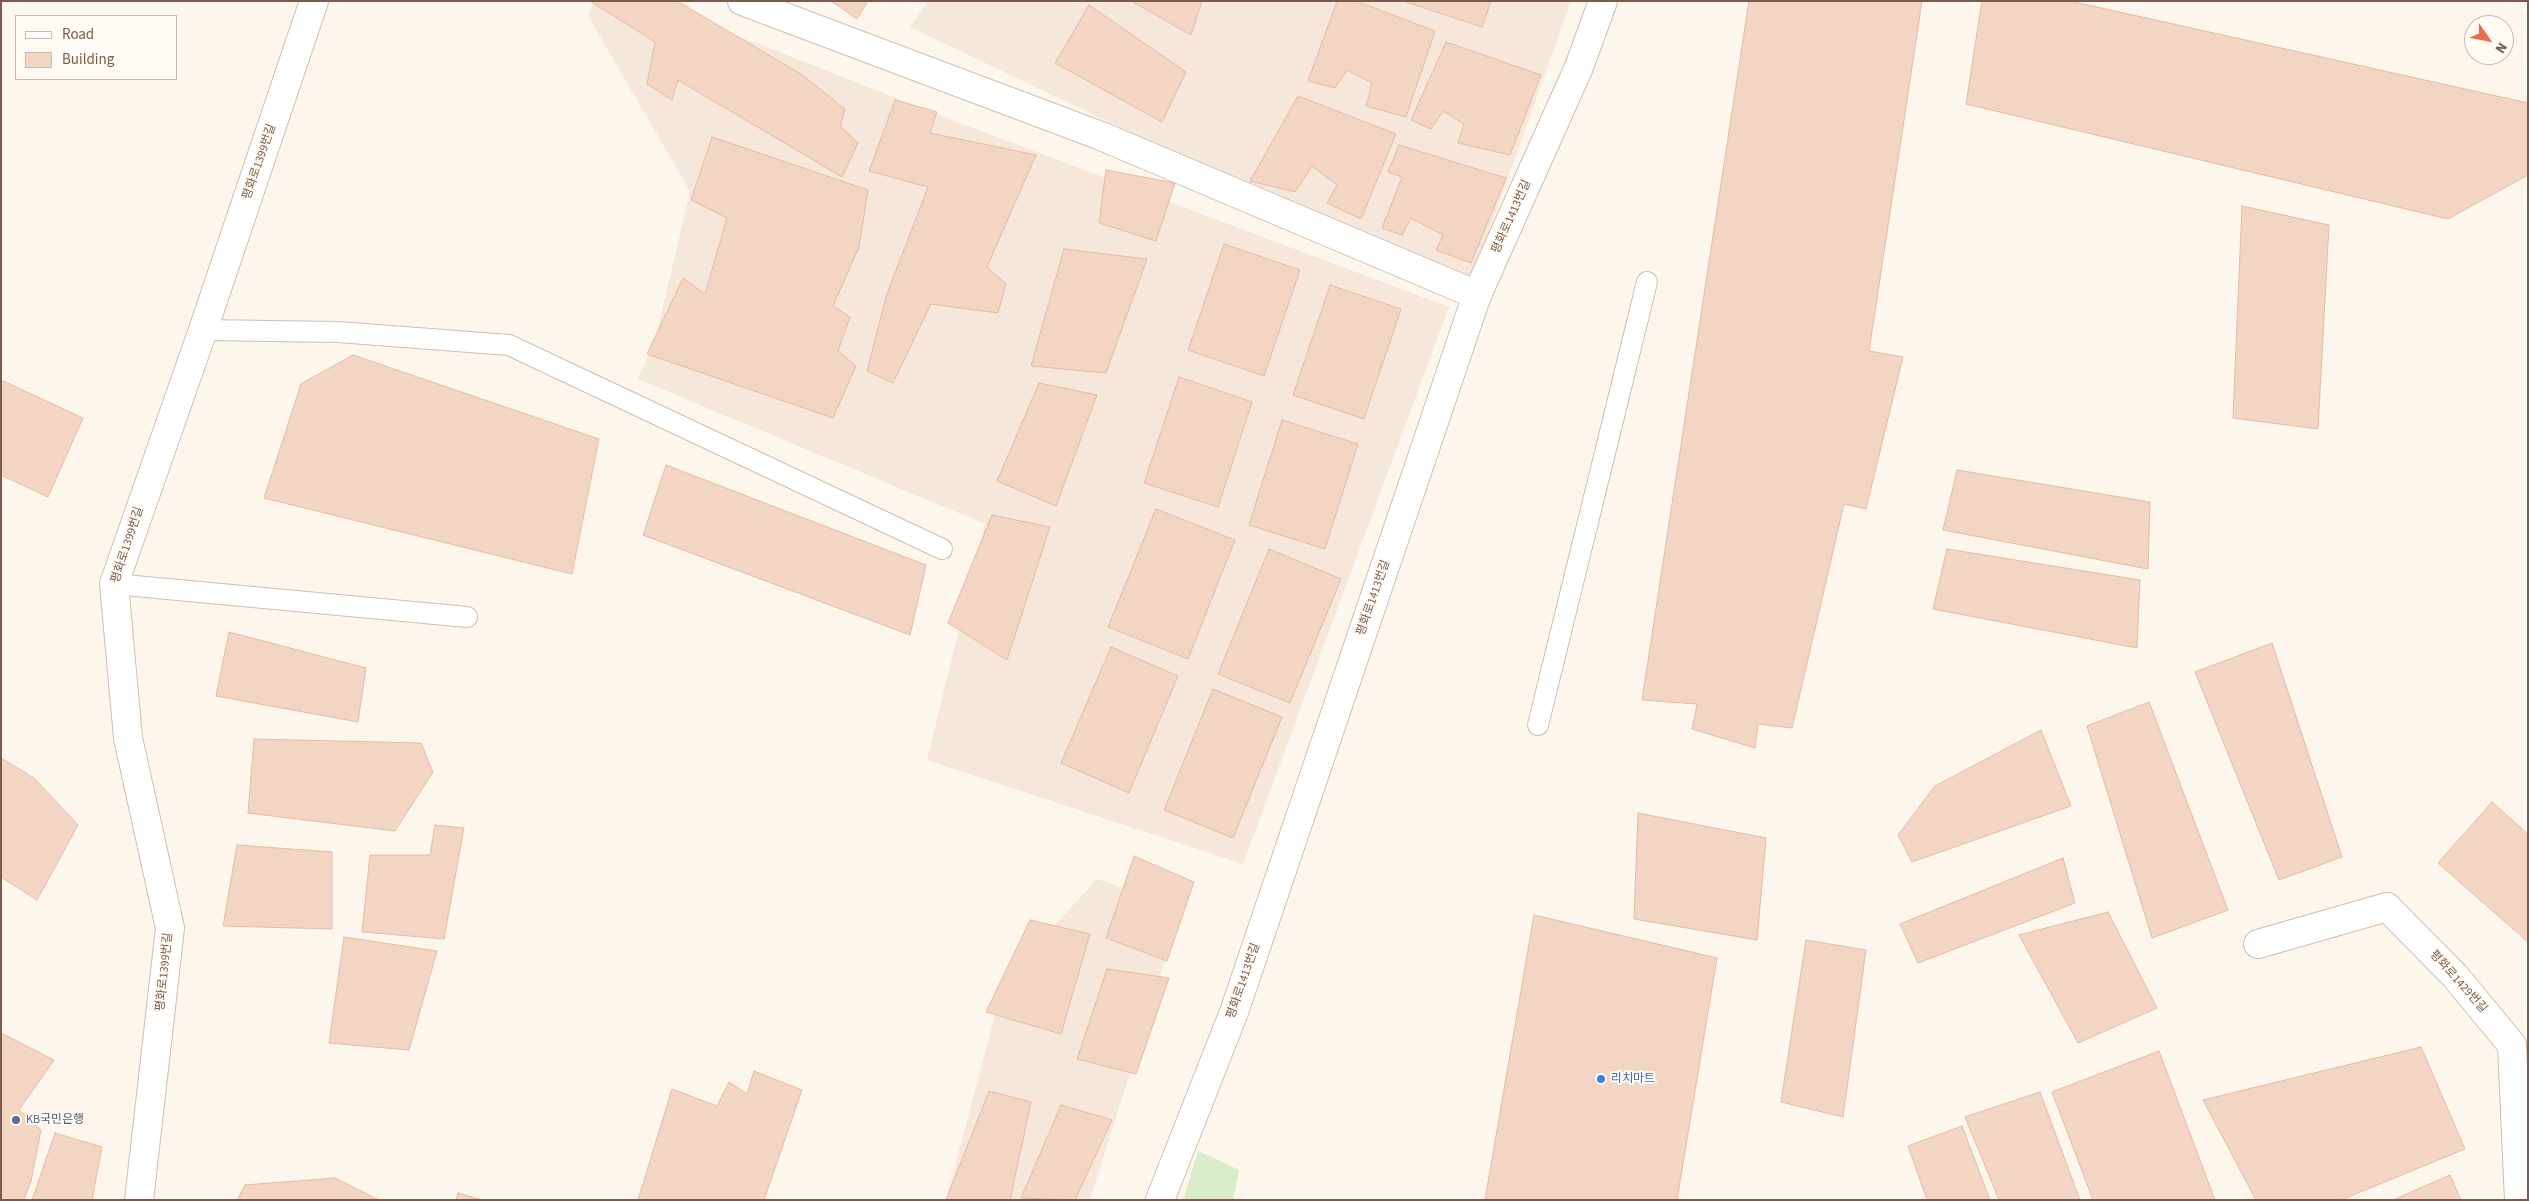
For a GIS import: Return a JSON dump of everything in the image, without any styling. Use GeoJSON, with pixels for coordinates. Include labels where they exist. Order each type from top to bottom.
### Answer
{"type":"FeatureCollection","features":[{"type":"Feature","properties":{"kind":"street","name":"평화로1399번길"},"geometry":{"type":"LineString","coordinates":[[139,1200],[170,928],[128,738],[114,584],[203,330],[314,1]]}},
{"type":"Feature","properties":{"kind":"street"},"geometry":{"type":"LineString","coordinates":[[742,1],[1101,136],[1477,295]]}},
{"type":"Feature","properties":{"kind":"street","name":"평화로1413번길"},"geometry":{"type":"LineString","coordinates":[[1160,1200],[1234,1012],[1477,295],[1579,67],[1603,1]]}},
{"type":"Feature","properties":{"kind":"street","name":"평화로1429번길"},"geometry":{"type":"LineString","coordinates":[[2258,944],[2387,907],[2455,976],[2512,1045],[2521,1076],[2519,1200]]}},
{"type":"Feature","properties":{"kind":"lane"},"geometry":{"type":"LineString","coordinates":[[1538,725],[1646,282]]}},
{"type":"Feature","properties":{"kind":"lane"},"geometry":{"type":"LineString","coordinates":[[203,330],[338,332],[509,345],[942,549]]}},
{"type":"Feature","properties":{"kind":"lane"},"geometry":{"type":"LineString","coordinates":[[114,584],[467,617]]}},
{"type":"Feature","properties":{"kind":"shaded area"},"geometry":{"type":"Polygon","coordinates":[[[593,1],[649,1],[965,125],[1449,307],[1243,864],[927,760],[985,524],[638,379],[655,341],[690,191],[588,16],[593,1]]]}},
{"type":"Feature","properties":{"kind":"shaded area"},"geometry":{"type":"Polygon","coordinates":[[[928,1],[1571,1],[1472,279],[1232,181],[910,27],[928,1]]]}},
{"type":"Feature","properties":{"kind":"shaded area"},"geometry":{"type":"Polygon","coordinates":[[[1097,879],[1182,907],[1090,1200],[946,1200],[1004,981],[1097,879]]]}},
{"type":"Feature","properties":{"kind":"green space"},"geometry":{"type":"Polygon","coordinates":[[[1198,1151],[1239,1170],[1233,1200],[1183,1200],[1198,1151]]]}},
{"type":"Feature","properties":{"kind":"building"},"geometry":{"type":"Polygon","coordinates":[[[590,1],[677,1],[801,74],[845,109],[840,126],[858,143],[842,177],[678,80],[672,100],[647,84],[655,42],[590,1]]]}},
{"type":"Feature","properties":{"kind":"building"},"geometry":{"type":"Polygon","coordinates":[[[831,1],[868,1],[857,19],[831,1]]]}},
{"type":"Feature","properties":{"kind":"building"},"geometry":{"type":"Polygon","coordinates":[[[1131,1],[1202,1],[1191,35],[1131,1]]]}},
{"type":"Feature","properties":{"kind":"building"},"geometry":{"type":"Polygon","coordinates":[[[1337,1],[1356,1],[1435,31],[1406,117],[1366,106],[1372,83],[1347,70],[1335,88],[1308,81],[1337,1]]]}},
{"type":"Feature","properties":{"kind":"building"},"geometry":{"type":"Polygon","coordinates":[[[1403,1],[1491,1],[1482,27],[1403,1]]]}},
{"type":"Feature","properties":{"kind":"building"},"geometry":{"type":"Polygon","coordinates":[[[1749,1],[1922,1],[1869,351],[1903,357],[1866,509],[1844,504],[1792,728],[1758,724],[1755,748],[1692,729],[1697,704],[1642,700],[1749,1]]]}},
{"type":"Feature","properties":{"kind":"building"},"geometry":{"type":"Polygon","coordinates":[[[1982,1],[2070,1],[2528,103],[2528,175],[2448,219],[1966,104],[1982,1]]]}},
{"type":"Feature","properties":{"kind":"building"},"geometry":{"type":"Polygon","coordinates":[[[1089,5],[1186,72],[1162,122],[1055,63],[1089,5]]]}},
{"type":"Feature","properties":{"kind":"building"},"geometry":{"type":"Polygon","coordinates":[[[1446,42],[1541,75],[1510,155],[1458,143],[1464,124],[1443,111],[1431,129],[1411,120],[1446,42]]]}},
{"type":"Feature","properties":{"kind":"building"},"geometry":{"type":"Polygon","coordinates":[[[1298,96],[1396,134],[1361,219],[1327,203],[1337,185],[1312,166],[1295,192],[1250,181],[1298,96]]]}},
{"type":"Feature","properties":{"kind":"building"},"geometry":{"type":"Polygon","coordinates":[[[895,100],[937,112],[930,133],[1036,155],[987,267],[1006,284],[998,313],[931,304],[893,383],[867,371],[887,294],[928,187],[869,171],[895,100]]]}},
{"type":"Feature","properties":{"kind":"building"},"geometry":{"type":"Polygon","coordinates":[[[712,137],[868,190],[859,247],[833,306],[850,317],[838,351],[856,366],[833,418],[647,354],[683,278],[705,294],[727,218],[691,200],[712,137]]]}},
{"type":"Feature","properties":{"kind":"building"},"geometry":{"type":"Polygon","coordinates":[[[1399,145],[1506,178],[1471,263],[1436,250],[1443,235],[1411,218],[1402,235],[1382,228],[1402,177],[1388,172],[1399,145]]]}},
{"type":"Feature","properties":{"kind":"building"},"geometry":{"type":"Polygon","coordinates":[[[1106,170],[1175,183],[1156,241],[1099,223],[1106,170]]]}},
{"type":"Feature","properties":{"kind":"building"},"geometry":{"type":"Polygon","coordinates":[[[2242,206],[2329,225],[2318,429],[2233,418],[2242,206]]]}},
{"type":"Feature","properties":{"kind":"building"},"geometry":{"type":"Polygon","coordinates":[[[1224,244],[1300,270],[1264,376],[1188,350],[1224,244]]]}},
{"type":"Feature","properties":{"kind":"building"},"geometry":{"type":"Polygon","coordinates":[[[1064,249],[1147,259],[1106,373],[1031,366],[1064,249]]]}},
{"type":"Feature","properties":{"kind":"building"},"geometry":{"type":"Polygon","coordinates":[[[1330,285],[1401,309],[1364,419],[1293,395],[1330,285]]]}},
{"type":"Feature","properties":{"kind":"building"},"geometry":{"type":"Polygon","coordinates":[[[353,355],[599,439],[572,574],[264,498],[301,384],[353,355]]]}},
{"type":"Feature","properties":{"kind":"building"},"geometry":{"type":"Polygon","coordinates":[[[1179,377],[1252,402],[1218,507],[1144,483],[1179,377]]]}},
{"type":"Feature","properties":{"kind":"building"},"geometry":{"type":"Polygon","coordinates":[[[1,380],[83,418],[48,497],[1,475],[1,380]]]}},
{"type":"Feature","properties":{"kind":"building"},"geometry":{"type":"Polygon","coordinates":[[[1039,383],[1097,395],[1056,506],[997,481],[1039,383]]]}},
{"type":"Feature","properties":{"kind":"building"},"geometry":{"type":"Polygon","coordinates":[[[1282,420],[1358,444],[1325,549],[1249,525],[1282,420]]]}},
{"type":"Feature","properties":{"kind":"building"},"geometry":{"type":"Polygon","coordinates":[[[666,465],[926,565],[910,635],[643,535],[666,465]]]}},
{"type":"Feature","properties":{"kind":"building"},"geometry":{"type":"Polygon","coordinates":[[[1957,470],[2150,502],[2148,569],[1943,530],[1957,470]]]}},
{"type":"Feature","properties":{"kind":"building"},"geometry":{"type":"Polygon","coordinates":[[[1156,509],[1235,540],[1188,659],[1108,627],[1156,509]]]}},
{"type":"Feature","properties":{"kind":"building"},"geometry":{"type":"Polygon","coordinates":[[[992,515],[1050,527],[1007,660],[948,623],[992,515]]]}},
{"type":"Feature","properties":{"kind":"building"},"geometry":{"type":"Polygon","coordinates":[[[1269,549],[1341,579],[1290,703],[1218,674],[1269,549]]]}},
{"type":"Feature","properties":{"kind":"building"},"geometry":{"type":"Polygon","coordinates":[[[1947,549],[2140,580],[2137,648],[1933,609],[1947,549]]]}},
{"type":"Feature","properties":{"kind":"building"},"geometry":{"type":"Polygon","coordinates":[[[229,632],[366,668],[358,722],[216,696],[229,632]]]}},
{"type":"Feature","properties":{"kind":"building"},"geometry":{"type":"Polygon","coordinates":[[[2272,643],[2342,857],[2279,880],[2195,672],[2272,643]]]}},
{"type":"Feature","properties":{"kind":"building"},"geometry":{"type":"Polygon","coordinates":[[[1111,647],[1178,676],[1129,793],[1061,763],[1111,647]]]}},
{"type":"Feature","properties":{"kind":"building"},"geometry":{"type":"Polygon","coordinates":[[[1213,689],[1282,717],[1233,838],[1164,810],[1213,689]]]}},
{"type":"Feature","properties":{"kind":"building"},"geometry":{"type":"Polygon","coordinates":[[[2149,702],[2228,910],[2152,938],[2087,726],[2149,702]]]}},
{"type":"Feature","properties":{"kind":"building"},"geometry":{"type":"Polygon","coordinates":[[[2041,730],[2071,806],[1912,862],[1898,835],[1935,786],[2041,730]]]}},
{"type":"Feature","properties":{"kind":"building"},"geometry":{"type":"Polygon","coordinates":[[[254,739],[421,743],[433,772],[395,831],[248,813],[254,739]]]}},
{"type":"Feature","properties":{"kind":"building"},"geometry":{"type":"Polygon","coordinates":[[[1,758],[34,778],[78,825],[37,900],[1,877],[1,758]]]}},
{"type":"Feature","properties":{"kind":"building"},"geometry":{"type":"Polygon","coordinates":[[[2492,802],[2528,834],[2528,942],[2438,863],[2492,802]]]}},
{"type":"Feature","properties":{"kind":"building"},"geometry":{"type":"Polygon","coordinates":[[[1638,813],[1766,838],[1757,940],[1634,919],[1638,813]]]}},
{"type":"Feature","properties":{"kind":"building"},"geometry":{"type":"Polygon","coordinates":[[[435,825],[464,828],[444,939],[362,932],[370,855],[430,855],[435,825]]]}},
{"type":"Feature","properties":{"kind":"building"},"geometry":{"type":"Polygon","coordinates":[[[237,845],[332,852],[332,929],[223,926],[237,845]]]}},
{"type":"Feature","properties":{"kind":"building"},"geometry":{"type":"Polygon","coordinates":[[[1134,856],[1194,882],[1167,961],[1106,938],[1134,856]]]}},
{"type":"Feature","properties":{"kind":"building"},"geometry":{"type":"Polygon","coordinates":[[[2063,858],[2075,903],[1918,963],[1900,924],[2063,858]]]}},
{"type":"Feature","properties":{"kind":"building"},"geometry":{"type":"Polygon","coordinates":[[[2108,912],[2157,1008],[2078,1043],[2019,935],[2108,912]]]}},
{"type":"Feature","properties":{"kind":"building","name":"리치마트"},"geometry":{"type":"Polygon","coordinates":[[[1534,915],[1717,958],[1677,1200],[1485,1200],[1534,915]]]}},
{"type":"Feature","properties":{"kind":"building"},"geometry":{"type":"Polygon","coordinates":[[[1030,920],[1090,934],[1061,1034],[986,1012],[1030,920]]]}},
{"type":"Feature","properties":{"kind":"building"},"geometry":{"type":"Polygon","coordinates":[[[344,937],[437,951],[409,1050],[329,1043],[344,937]]]}},
{"type":"Feature","properties":{"kind":"building"},"geometry":{"type":"Polygon","coordinates":[[[1806,940],[1866,950],[1843,1117],[1781,1102],[1806,940]]]}},
{"type":"Feature","properties":{"kind":"building"},"geometry":{"type":"Polygon","coordinates":[[[1107,969],[1169,978],[1136,1074],[1077,1059],[1107,969]]]}},
{"type":"Feature","properties":{"kind":"building","name":"KB국민은행"},"geometry":{"type":"Polygon","coordinates":[[[1,1033],[54,1060],[19,1110],[41,1130],[31,1181],[24,1200],[1,1200],[1,1033]]]}},
{"type":"Feature","properties":{"kind":"building"},"geometry":{"type":"Polygon","coordinates":[[[2421,1047],[2465,1149],[2341,1200],[2256,1200],[2203,1100],[2421,1047]]]}},
{"type":"Feature","properties":{"kind":"building"},"geometry":{"type":"Polygon","coordinates":[[[2159,1051],[2215,1200],[2093,1200],[2052,1092],[2159,1051]]]}},
{"type":"Feature","properties":{"kind":"building"},"geometry":{"type":"Polygon","coordinates":[[[754,1071],[802,1090],[764,1200],[638,1200],[672,1089],[717,1106],[729,1082],[747,1094],[754,1071]]]}},
{"type":"Feature","properties":{"kind":"building"},"geometry":{"type":"Polygon","coordinates":[[[989,1091],[1031,1102],[1010,1200],[946,1200],[989,1091]]]}},
{"type":"Feature","properties":{"kind":"building"},"geometry":{"type":"Polygon","coordinates":[[[2040,1092],[2080,1200],[1999,1200],[1965,1117],[2040,1092]]]}},
{"type":"Feature","properties":{"kind":"building"},"geometry":{"type":"Polygon","coordinates":[[[1061,1105],[1112,1120],[1075,1200],[1021,1198],[1061,1105]]]}},
{"type":"Feature","properties":{"kind":"building"},"geometry":{"type":"Polygon","coordinates":[[[1962,1126],[1990,1200],[1927,1200],[1908,1146],[1962,1126]]]}},
{"type":"Feature","properties":{"kind":"building"},"geometry":{"type":"Polygon","coordinates":[[[55,1133],[102,1147],[92,1200],[32,1200],[55,1133]]]}},
{"type":"Feature","properties":{"kind":"building"},"geometry":{"type":"Polygon","coordinates":[[[2450,1175],[2461,1200],[2393,1200],[2450,1175]]]}},
{"type":"Feature","properties":{"kind":"building"},"geometry":{"type":"Polygon","coordinates":[[[335,1178],[379,1200],[237,1200],[245,1185],[335,1178]]]}},
{"type":"Feature","properties":{"kind":"building"},"geometry":{"type":"Polygon","coordinates":[[[458,1193],[482,1200],[456,1200],[458,1193]]]}},
{"type":"Feature","properties":{"kind":"place","name":"리치마트"},"geometry":{"type":"Point","coordinates":[1601,1079]}},
{"type":"Feature","properties":{"kind":"place","name":"KB국민은행"},"geometry":{"type":"Point","coordinates":[16,1120]}}]}
